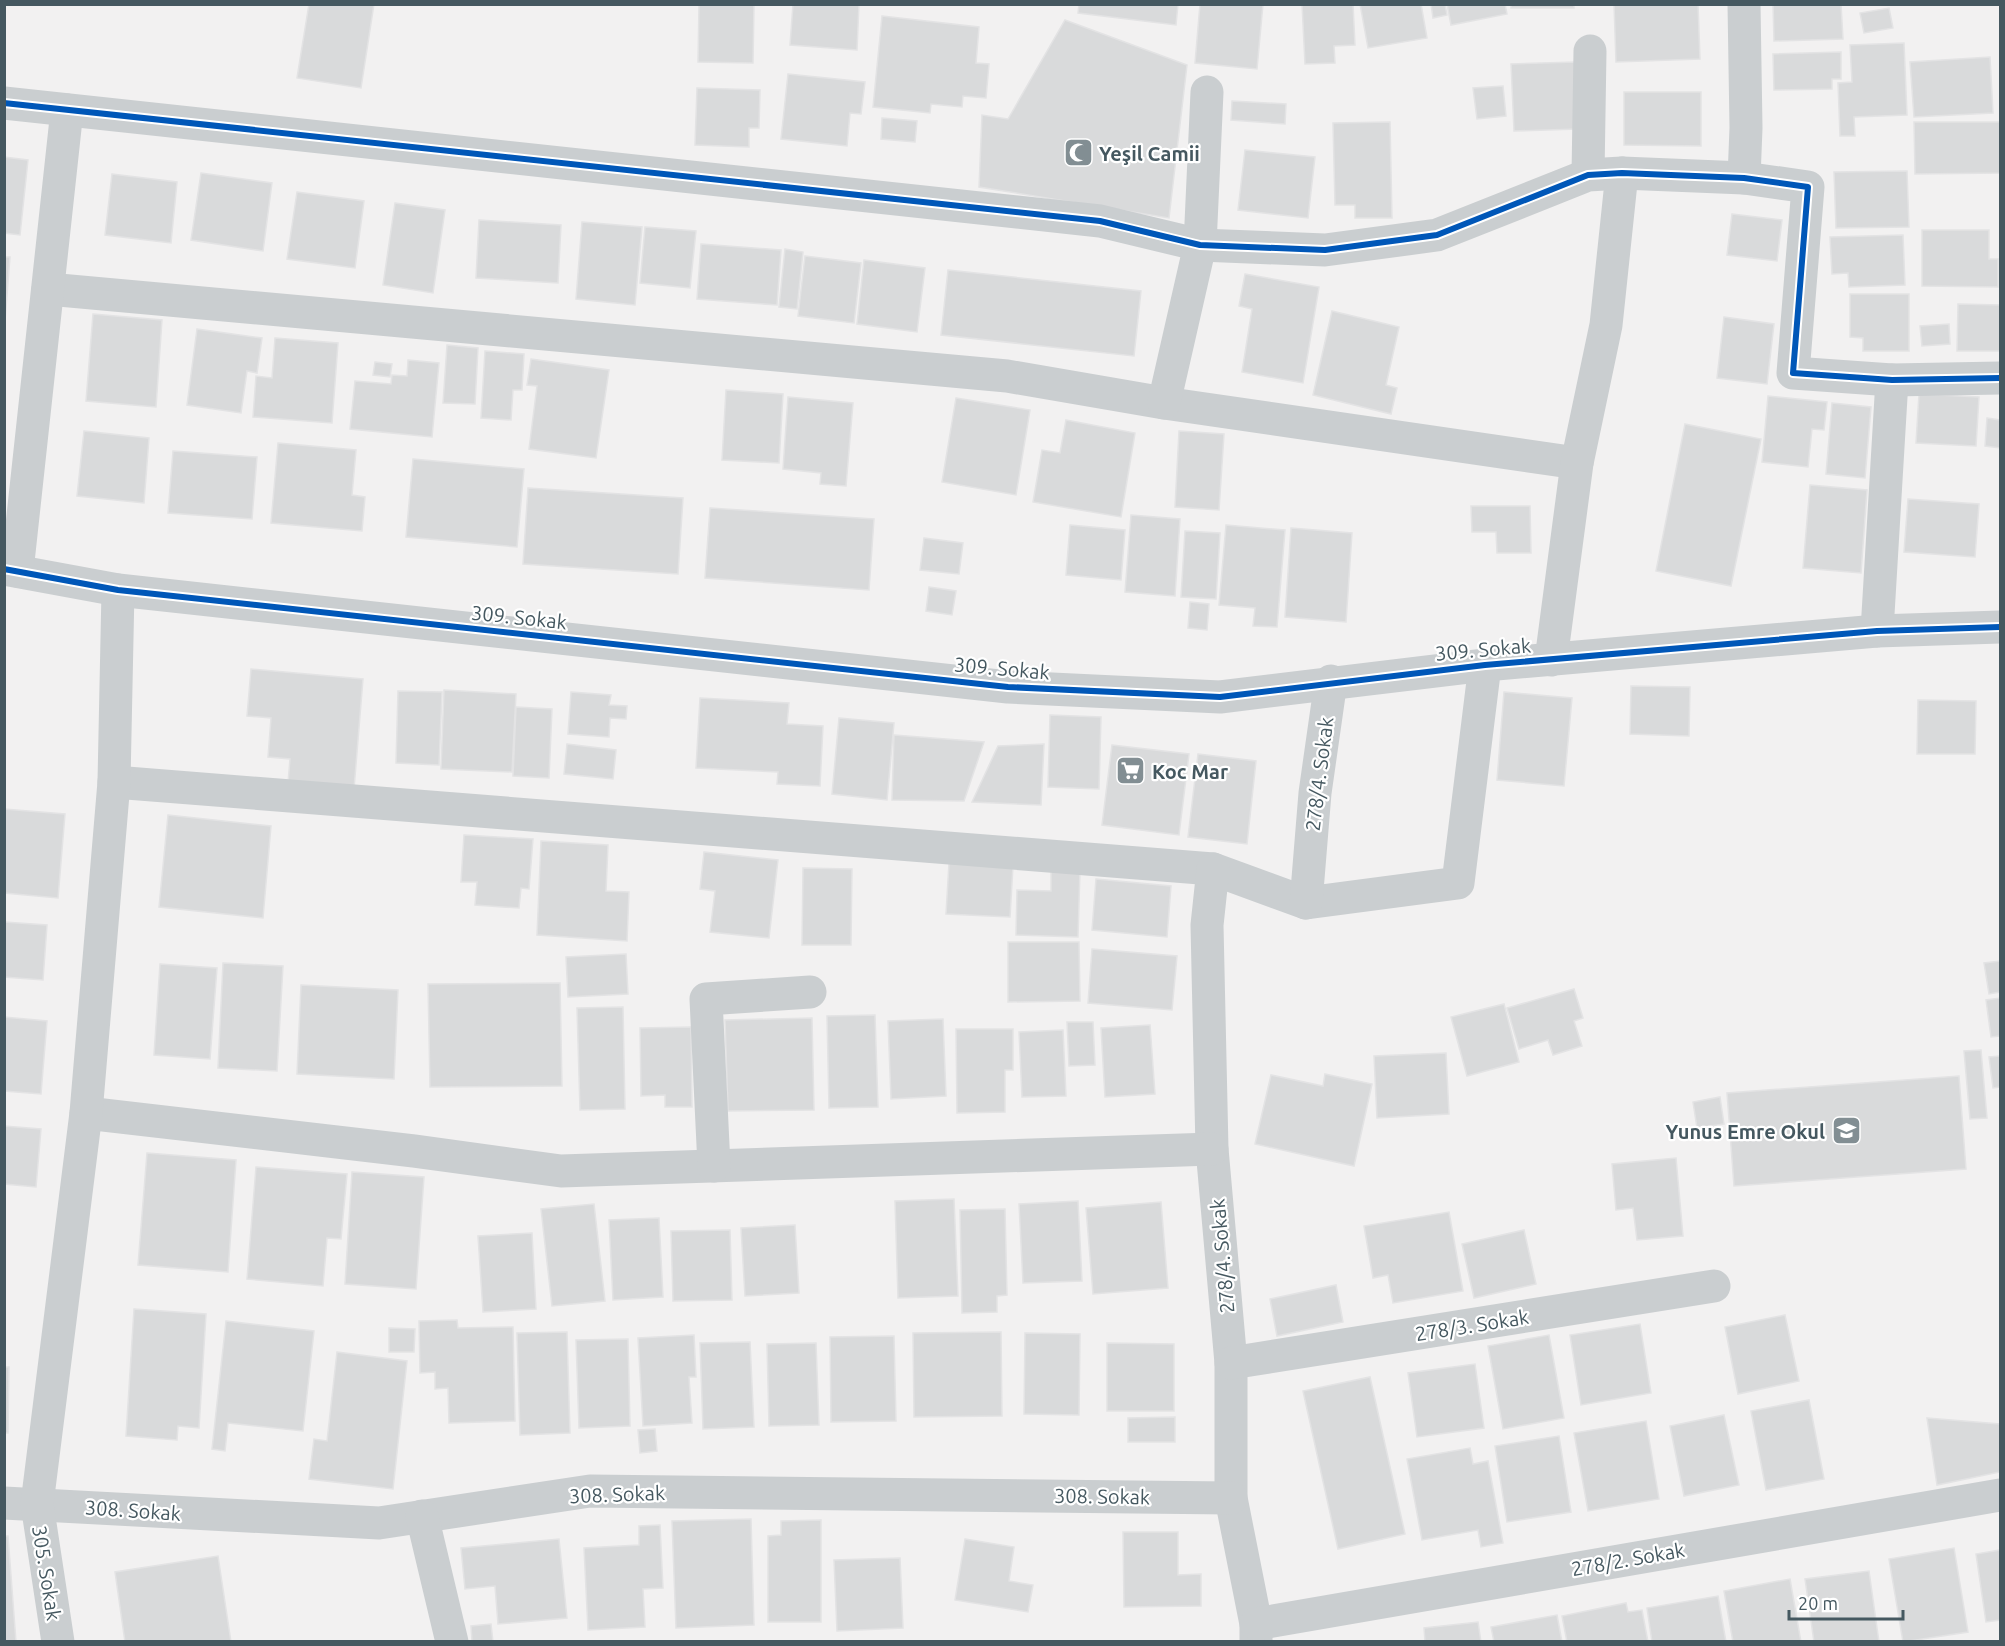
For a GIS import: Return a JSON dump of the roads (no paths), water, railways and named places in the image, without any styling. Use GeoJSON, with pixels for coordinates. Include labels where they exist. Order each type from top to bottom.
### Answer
{"type":"FeatureCollection","features":[{"type":"Feature","properties":{"kind":"street"},"geometry":{"type":"LineString","coordinates":[[1744,4],[1746,128],[1744,178]]}},
{"type":"Feature","properties":{"kind":"street"},"geometry":{"type":"LineString","coordinates":[[1588,176],[1590,51]]}},
{"type":"Feature","properties":{"kind":"street"},"geometry":{"type":"LineString","coordinates":[[1164,403],[1200,245],[1207,92]]}},
{"type":"Feature","properties":{"kind":"street"},"geometry":{"type":"LineString","coordinates":[[4,103],[1100,221],[1200,245],[1325,250],[1437,235],[1588,176],[1622,173],[1744,178],[1809,187],[1793,373],[1892,380],[2001,378]]}},
{"type":"Feature","properties":{"kind":"street"},"geometry":{"type":"LineString","coordinates":[[11,570],[48,289],[67,110]]}},
{"type":"Feature","properties":{"kind":"street"},"geometry":{"type":"LineString","coordinates":[[1551,660],[1577,463],[1605,325],[1622,173]]}},
{"type":"Feature","properties":{"kind":"street"},"geometry":{"type":"LineString","coordinates":[[48,289],[1007,375],[1164,403],[1577,463]]}},
{"type":"Feature","properties":{"kind":"street"},"geometry":{"type":"LineString","coordinates":[[1877,631],[1892,380]]}},
{"type":"Feature","properties":{"kind":"street","name":"309. Sokak"},"geometry":{"type":"LineString","coordinates":[[11,570],[118,590],[1008,687],[1220,697],[1330,681],[1485,665],[1877,631],[2001,627]]}},
{"type":"Feature","properties":{"kind":"street","name":"305. Sokak"},"geometry":{"type":"LineString","coordinates":[[58,1641],[37,1503],[86,1113],[114,782],[118,590]]}},
{"type":"Feature","properties":{"kind":"street"},"geometry":{"type":"LineString","coordinates":[[114,782],[1213,868],[1306,903],[1458,883],[1485,665]]}},
{"type":"Feature","properties":{"kind":"street","name":"278/4. Sokak"},"geometry":{"type":"LineString","coordinates":[[1306,903],[1315,793],[1330,681]]}},
{"type":"Feature","properties":{"kind":"street","name":"278/4. Sokak"},"geometry":{"type":"LineString","coordinates":[[1213,868],[1207,925],[1212,1149],[1231,1364],[1231,1498],[1256,1633]]}},
{"type":"Feature","properties":{"kind":"street"},"geometry":{"type":"LineString","coordinates":[[714,1166],[706,999],[810,992]]}},
{"type":"Feature","properties":{"kind":"street"},"geometry":{"type":"LineString","coordinates":[[86,1113],[414,1151],[561,1172],[1212,1149]]}},
{"type":"Feature","properties":{"kind":"street","name":"278/3. Sokak"},"geometry":{"type":"LineString","coordinates":[[1231,1364],[1714,1286]]}},
{"type":"Feature","properties":{"kind":"street","name":"308. Sokak"},"geometry":{"type":"LineString","coordinates":[[4,1503],[380,1523],[590,1491],[1231,1498]]}},
{"type":"Feature","properties":{"kind":"street","name":"278/2. Sokak"},"geometry":{"type":"LineString","coordinates":[[1256,1633],[2001,1495]]}},
{"type":"Feature","properties":{"kind":"street"},"geometry":{"type":"LineString","coordinates":[[422,1516],[452,1641]]}},
{"type":"Feature","properties":{"kind":"place","name":"Yeşil Camii"},"geometry":{"type":"Point","coordinates":[1078,153]}},
{"type":"Feature","properties":{"kind":"place","name":"Koc Mar"},"geometry":{"type":"Point","coordinates":[1131,771]}},
{"type":"Feature","properties":{"kind":"place","name":"Yunus Emre Okul"},"geometry":{"type":"Point","coordinates":[1846,1131]}}]}
